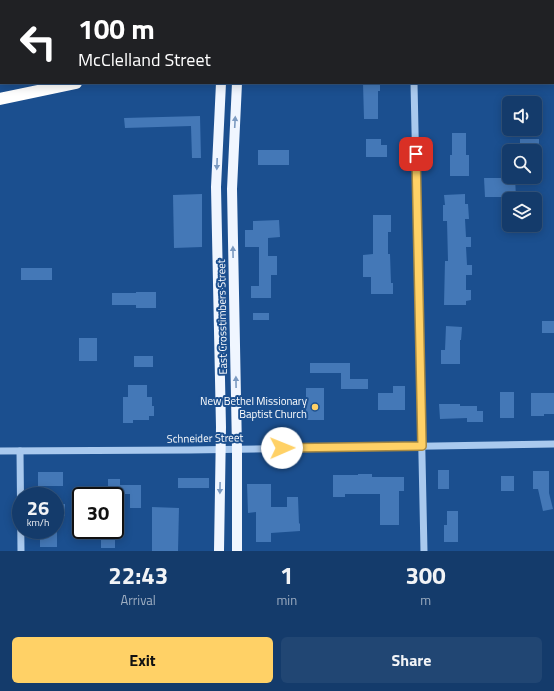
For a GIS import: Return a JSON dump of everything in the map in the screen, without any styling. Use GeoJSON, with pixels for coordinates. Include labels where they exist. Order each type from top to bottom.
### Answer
{"type":"FeatureCollection","features":[{"type":"Feature","properties":{"kind":"highway"},"geometry":{"type":"LineString","coordinates":[[0,99],[71,84]]}},
{"type":"Feature","properties":{"kind":"main road","name":"East Crosstimbers Street"},"geometry":{"type":"LineString","coordinates":[[219,551],[221,450],[216,187],[221,84]]}},
{"type":"Feature","properties":{"kind":"main road","name":"East Crosstimbers Street"},"geometry":{"type":"LineString","coordinates":[[236,84],[232,189],[237,449],[237,551]]}},
{"type":"Feature","properties":{"kind":"main road"},"geometry":{"type":"LineString","coordinates":[[216,187],[232,189]]}},
{"type":"Feature","properties":{"kind":"main road"},"geometry":{"type":"LineString","coordinates":[[218,277],[233,276]]}},
{"type":"Feature","properties":{"kind":"street"},"geometry":{"type":"LineString","coordinates":[[414,84],[424,551]]}},
{"type":"Feature","properties":{"kind":"street","name":"Schneider Street"},"geometry":{"type":"LineString","coordinates":[[0,451],[221,450],[554,444]]}},
{"type":"Feature","properties":{"kind":"street"},"geometry":{"type":"LineString","coordinates":[[20,451],[21,551]]}},
{"type":"Feature","properties":{"kind":"building"},"geometry":{"type":"Polygon","coordinates":[[[363,84],[380,84],[380,91],[378,91],[378,119],[364,119],[363,84]]]}},
{"type":"Feature","properties":{"kind":"building"},"geometry":{"type":"Polygon","coordinates":[[[200,116],[201,158],[192,158],[191,126],[125,128],[124,118],[200,116]]]}},
{"type":"Feature","properties":{"kind":"building"},"geometry":{"type":"Polygon","coordinates":[[[452,133],[466,133],[466,155],[469,155],[469,176],[450,176],[452,133]]]}},
{"type":"Feature","properties":{"kind":"building"},"geometry":{"type":"Polygon","coordinates":[[[366,139],[381,139],[381,145],[387,145],[387,157],[366,157],[366,139]]]}},
{"type":"Feature","properties":{"kind":"building"},"geometry":{"type":"Polygon","coordinates":[[[520,139],[539,139],[539,144],[520,144],[520,139]]]}},
{"type":"Feature","properties":{"kind":"building"},"geometry":{"type":"Polygon","coordinates":[[[258,150],[289,150],[289,165],[258,165],[258,150]]]}},
{"type":"Feature","properties":{"kind":"building"},"geometry":{"type":"Polygon","coordinates":[[[484,178],[502,178],[502,184],[515,184],[516,192],[502,192],[502,197],[485,197],[484,178]]]}},
{"type":"Feature","properties":{"kind":"building"},"geometry":{"type":"Polygon","coordinates":[[[202,194],[202,247],[174,248],[173,195],[202,194]]]}},
{"type":"Feature","properties":{"kind":"building"},"geometry":{"type":"Polygon","coordinates":[[[465,194],[465,204],[468,204],[469,219],[465,219],[466,237],[471,237],[471,247],[466,247],[467,265],[472,265],[472,275],[466,275],[466,290],[471,290],[471,300],[466,301],[466,305],[444,305],[445,261],[448,261],[447,221],[443,221],[443,205],[445,205],[444,195],[465,194]]]}},
{"type":"Feature","properties":{"kind":"building"},"geometry":{"type":"Polygon","coordinates":[[[373,215],[391,215],[391,232],[388,232],[388,254],[390,254],[393,294],[371,294],[371,277],[363,277],[363,255],[373,254],[373,215]]]}},
{"type":"Feature","properties":{"kind":"building"},"geometry":{"type":"Polygon","coordinates":[[[279,220],[280,237],[268,238],[268,256],[277,256],[277,275],[271,275],[271,298],[251,298],[251,286],[259,286],[259,247],[245,247],[245,230],[253,230],[253,221],[279,220]]]}},
{"type":"Feature","properties":{"kind":"building"},"geometry":{"type":"Polygon","coordinates":[[[21,268],[52,268],[52,280],[21,280],[21,268]]]}},
{"type":"Feature","properties":{"kind":"building"},"geometry":{"type":"Polygon","coordinates":[[[156,292],[156,308],[136,308],[136,305],[112,305],[112,293],[156,292]]]}},
{"type":"Feature","properties":{"kind":"building"},"geometry":{"type":"Polygon","coordinates":[[[253,313],[269,313],[269,320],[253,320],[253,313]]]}},
{"type":"Feature","properties":{"kind":"building"},"geometry":{"type":"Polygon","coordinates":[[[542,321],[554,321],[554,333],[542,333],[542,321]]]}},
{"type":"Feature","properties":{"kind":"building"},"geometry":{"type":"Polygon","coordinates":[[[446,326],[462,327],[460,340],[460,364],[441,364],[441,350],[445,350],[446,326]]]}},
{"type":"Feature","properties":{"kind":"building"},"geometry":{"type":"Polygon","coordinates":[[[79,338],[97,338],[97,361],[79,361],[79,338]]]}},
{"type":"Feature","properties":{"kind":"building"},"geometry":{"type":"Polygon","coordinates":[[[134,356],[153,356],[153,367],[134,367],[134,356]]]}},
{"type":"Feature","properties":{"kind":"building"},"geometry":{"type":"Polygon","coordinates":[[[310,363],[350,363],[350,379],[368,379],[368,389],[341,389],[341,373],[310,373],[310,363]]]}},
{"type":"Feature","properties":{"kind":"building"},"geometry":{"type":"Polygon","coordinates":[[[128,385],[147,385],[147,397],[152,397],[152,406],[154,406],[154,416],[149,416],[149,420],[133,420],[133,423],[123,423],[123,397],[128,397],[128,385]]]}},
{"type":"Feature","properties":{"kind":"building"},"geometry":{"type":"Polygon","coordinates":[[[393,386],[405,386],[405,410],[378,410],[378,393],[393,393],[393,386]]]}},
{"type":"Feature","properties":{"kind":"building"},"geometry":{"type":"Polygon","coordinates":[[[306,388],[324,388],[324,420],[306,420],[306,388]]]}},
{"type":"Feature","properties":{"kind":"building"},"geometry":{"type":"Polygon","coordinates":[[[500,392],[514,392],[514,418],[500,418],[500,392]]]}},
{"type":"Feature","properties":{"kind":"building"},"geometry":{"type":"Polygon","coordinates":[[[531,393],[554,393],[554,414],[531,416],[531,393]]]}},
{"type":"Feature","properties":{"kind":"building"},"geometry":{"type":"Polygon","coordinates":[[[439,404],[477,406],[477,411],[483,411],[483,422],[467,422],[467,418],[440,419],[439,404]]]}},
{"type":"Feature","properties":{"kind":"building"},"geometry":{"type":"Polygon","coordinates":[[[438,470],[449,470],[449,489],[438,489],[438,470]]]}},
{"type":"Feature","properties":{"kind":"building"},"geometry":{"type":"Polygon","coordinates":[[[533,471],[549,471],[549,493],[553,509],[543,511],[538,489],[533,489],[533,471]]]}},
{"type":"Feature","properties":{"kind":"building"},"geometry":{"type":"Polygon","coordinates":[[[38,472],[63,472],[63,486],[38,486],[38,472]]]}},
{"type":"Feature","properties":{"kind":"building"},"geometry":{"type":"Polygon","coordinates":[[[372,474],[372,477],[404,477],[404,491],[399,491],[399,525],[380,525],[380,494],[345,494],[345,497],[333,497],[333,475],[372,474]]]}},
{"type":"Feature","properties":{"kind":"building"},"geometry":{"type":"Polygon","coordinates":[[[501,476],[514,476],[514,491],[501,491],[501,476]]]}},
{"type":"Feature","properties":{"kind":"building"},"geometry":{"type":"Polygon","coordinates":[[[178,478],[209,478],[209,488],[178,488],[178,478]]]}},
{"type":"Feature","properties":{"kind":"building"},"geometry":{"type":"Polygon","coordinates":[[[108,479],[120,479],[120,485],[141,485],[141,508],[130,508],[130,494],[124,494],[124,487],[108,487],[108,479]]]}},
{"type":"Feature","properties":{"kind":"building"},"geometry":{"type":"Polygon","coordinates":[[[247,484],[271,484],[271,507],[287,507],[287,497],[298,497],[300,531],[271,533],[271,542],[256,542],[256,512],[248,513],[247,484]]]}},
{"type":"Feature","properties":{"kind":"building"},"geometry":{"type":"Polygon","coordinates":[[[64,504],[65,504],[64,516],[64,504]]]}},
{"type":"Feature","properties":{"kind":"building"},"geometry":{"type":"Polygon","coordinates":[[[152,507],[179,508],[178,551],[152,551],[152,507]]]}},
{"type":"Feature","properties":{"kind":"building"},"geometry":{"type":"Polygon","coordinates":[[[447,511],[458,511],[458,542],[444,542],[444,525],[447,525],[447,511]]]}},
{"type":"Feature","properties":{"kind":"building"},"geometry":{"type":"Polygon","coordinates":[[[40,539],[57,539],[57,547],[40,547],[40,539]]]}},
{"type":"Feature","properties":{"kind":"building"},"geometry":{"type":"Polygon","coordinates":[[[101,539],[115,539],[115,548],[101,548],[101,539]]]}},
{"type":"Feature","properties":{"kind":"place","name":"New Bethel Missionary Baptist Church"},"geometry":{"type":"Point","coordinates":[315,407]}},
{"type":"Feature","properties":{"kind":"route"},"geometry":{"type":"LineString","coordinates":[[282,448],[422,446],[416,154]]}}]}
